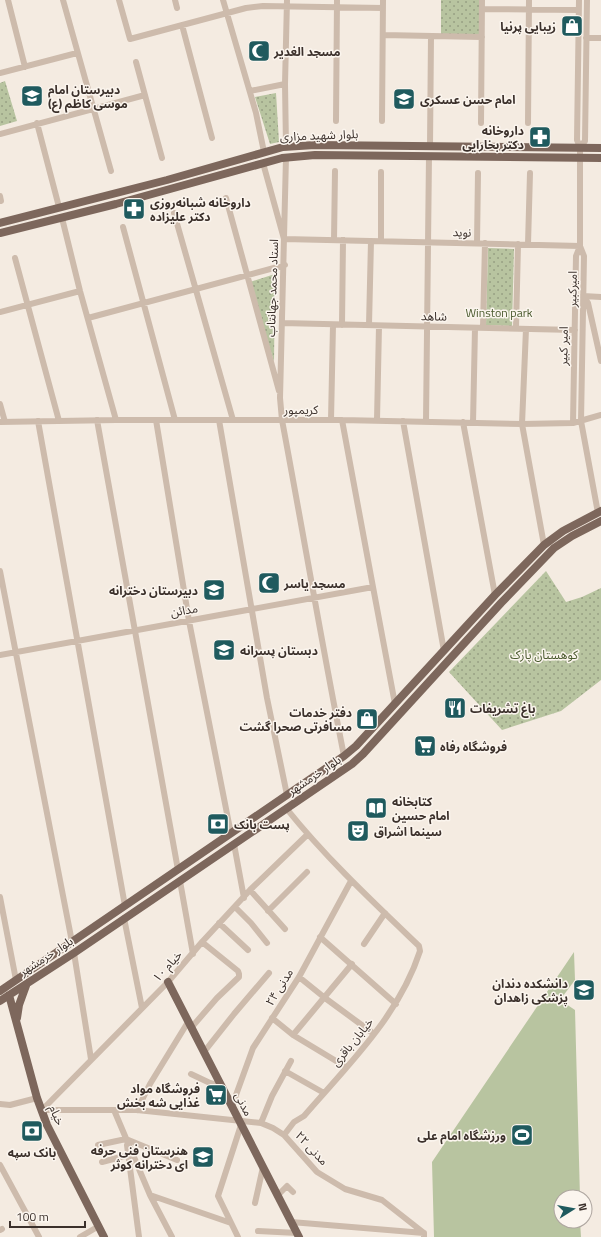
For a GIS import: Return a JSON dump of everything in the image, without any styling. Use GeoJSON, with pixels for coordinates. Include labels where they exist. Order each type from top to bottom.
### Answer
{"type":"FeatureCollection","features":[{"type":"Feature","properties":{"kind":"main road","name":"بلوار شهید مزاری"},"geometry":{"type":"LineString","coordinates":[[0,223],[167,180],[286,147],[315,145],[601,148]]}},
{"type":"Feature","properties":{"kind":"main road"},"geometry":{"type":"LineString","coordinates":[[374,146],[374,156]]}},
{"type":"Feature","properties":{"kind":"main road","name":"بلوار شهید مزاری"},"geometry":{"type":"LineString","coordinates":[[0,233],[62,218],[286,157],[315,155],[601,158]]}},
{"type":"Feature","properties":{"kind":"main road"},"geometry":{"type":"LineString","coordinates":[[59,207],[62,218]]}},
{"type":"Feature","properties":{"kind":"main road","name":"بلوار خرمشهر"},"geometry":{"type":"LineString","coordinates":[[0,991],[344,756],[356,746],[495,594],[544,545],[563,531],[600,512]]}},
{"type":"Feature","properties":{"kind":"main road","name":"بلوار خرمشهر"},"geometry":{"type":"LineString","coordinates":[[0,1001],[74,953],[286,808],[342,772],[364,754],[478,627],[554,548],[572,536],[601,521]]}},
{"type":"Feature","properties":{"kind":"main road"},"geometry":{"type":"LineString","coordinates":[[472,620],[478,627]]}},
{"type":"Feature","properties":{"kind":"main road"},"geometry":{"type":"LineString","coordinates":[[147,891],[150,901]]}},
{"type":"Feature","properties":{"kind":"main road","name":"مدنی"},"geometry":{"type":"LineString","coordinates":[[168,982],[298,1235]]}},
{"type":"Feature","properties":{"kind":"main road"},"geometry":{"type":"LineString","coordinates":[[16,1020],[19,1005],[28,983]]}},
{"type":"Feature","properties":{"kind":"main road","name":"خیام"},"geometry":{"type":"LineString","coordinates":[[9,995],[37,1098],[47,1125],[104,1237]]}},
{"type":"Feature","properties":{"kind":"street"},"geometry":{"type":"LineString","coordinates":[[8,0],[25,67]]}},
{"type":"Feature","properties":{"kind":"street"},"geometry":{"type":"LineString","coordinates":[[63,0],[92,109],[111,171]]}},
{"type":"Feature","properties":{"kind":"street"},"geometry":{"type":"LineString","coordinates":[[119,0],[130,39],[246,8],[264,6],[383,8]]}},
{"type":"Feature","properties":{"kind":"street"},"geometry":{"type":"LineString","coordinates":[[175,0],[177,8]]}},
{"type":"Feature","properties":{"kind":"street"},"geometry":{"type":"LineString","coordinates":[[223,0],[250,91],[264,152]]}},
{"type":"Feature","properties":{"kind":"street"},"geometry":{"type":"LineString","coordinates":[[286,147],[285,84],[287,0]]}},
{"type":"Feature","properties":{"kind":"street"},"geometry":{"type":"LineString","coordinates":[[336,121],[337,0]]}},
{"type":"Feature","properties":{"kind":"street"},"geometry":{"type":"LineString","coordinates":[[382,121],[383,0]]}},
{"type":"Feature","properties":{"kind":"street"},"geometry":{"type":"LineString","coordinates":[[481,123],[482,0]]}},
{"type":"Feature","properties":{"kind":"street"},"geometry":{"type":"LineString","coordinates":[[528,122],[529,0]]}},
{"type":"Feature","properties":{"kind":"street"},"geometry":{"type":"LineString","coordinates":[[578,0],[577,140],[580,148],[580,158]]}},
{"type":"Feature","properties":{"kind":"street"},"geometry":{"type":"LineString","coordinates":[[580,148],[585,141],[587,0]]}},
{"type":"Feature","properties":{"kind":"street"},"geometry":{"type":"LineString","coordinates":[[482,9],[578,10]]}},
{"type":"Feature","properties":{"kind":"street"},"geometry":{"type":"LineString","coordinates":[[182,25],[212,138]]}},
{"type":"Feature","properties":{"kind":"street"},"geometry":{"type":"LineString","coordinates":[[383,35],[482,37]]}},
{"type":"Feature","properties":{"kind":"street"},"geometry":{"type":"LineString","coordinates":[[430,146],[431,36]]}},
{"type":"Feature","properties":{"kind":"street"},"geometry":{"type":"LineString","coordinates":[[586,38],[601,38]]}},
{"type":"Feature","properties":{"kind":"street"},"geometry":{"type":"LineString","coordinates":[[0,73],[77,53]]}},
{"type":"Feature","properties":{"kind":"street"},"geometry":{"type":"LineString","coordinates":[[136,62],[162,158]]}},
{"type":"Feature","properties":{"kind":"street"},"geometry":{"type":"LineString","coordinates":[[250,91],[285,84]]}},
{"type":"Feature","properties":{"kind":"street"},"geometry":{"type":"LineString","coordinates":[[0,134],[144,95]]}},
{"type":"Feature","properties":{"kind":"street"},"geometry":{"type":"LineString","coordinates":[[37,123],[59,207]]}},
{"type":"Feature","properties":{"kind":"street"},"geometry":{"type":"LineString","coordinates":[[426,422],[429,156]]}},
{"type":"Feature","properties":{"kind":"street","name":"استاد محمد جهانتاب"},"geometry":{"type":"LineString","coordinates":[[286,157],[280,398],[282,420],[315,597],[328,677],[344,756]]}},
{"type":"Feature","properties":{"kind":"street","name":"امیرکبیر"},"geometry":{"type":"LineString","coordinates":[[580,158],[580,246],[584,256],[581,421],[600,512]]}},
{"type":"Feature","properties":{"kind":"street"},"geometry":{"type":"LineString","coordinates":[[264,163],[284,239]]}},
{"type":"Feature","properties":{"kind":"street"},"geometry":{"type":"LineString","coordinates":[[334,240],[335,171]]}},
{"type":"Feature","properties":{"kind":"street"},"geometry":{"type":"LineString","coordinates":[[381,172],[381,241]]}},
{"type":"Feature","properties":{"kind":"street"},"geometry":{"type":"LineString","coordinates":[[477,243],[478,173]]}},
{"type":"Feature","properties":{"kind":"street"},"geometry":{"type":"LineString","coordinates":[[528,244],[530,173]]}},
{"type":"Feature","properties":{"kind":"street"},"geometry":{"type":"LineString","coordinates":[[226,198],[280,398]]}},
{"type":"Feature","properties":{"kind":"street"},"geometry":{"type":"LineString","coordinates":[[174,212],[233,420]]}},
{"type":"Feature","properties":{"kind":"street"},"geometry":{"type":"LineString","coordinates":[[62,218],[80,291],[116,420]]}},
{"type":"Feature","properties":{"kind":"street"},"geometry":{"type":"LineString","coordinates":[[123,227],[175,420]]}},
{"type":"Feature","properties":{"kind":"street","name":"نوید"},"geometry":{"type":"LineString","coordinates":[[284,239],[580,246]]}},
{"type":"Feature","properties":{"kind":"street"},"geometry":{"type":"LineString","coordinates":[[342,325],[343,240]]}},
{"type":"Feature","properties":{"kind":"street"},"geometry":{"type":"LineString","coordinates":[[369,325],[371,241]]}},
{"type":"Feature","properties":{"kind":"street"},"geometry":{"type":"LineString","coordinates":[[483,328],[485,244]]}},
{"type":"Feature","properties":{"kind":"street"},"geometry":{"type":"LineString","coordinates":[[516,328],[518,244]]}},
{"type":"Feature","properties":{"kind":"street","name":"امیر کبیر"},"geometry":{"type":"LineString","coordinates":[[573,423],[576,256],[580,246]]}},
{"type":"Feature","properties":{"kind":"street"},"geometry":{"type":"LineString","coordinates":[[15,258],[59,421]]}},
{"type":"Feature","properties":{"kind":"street"},"geometry":{"type":"LineString","coordinates":[[88,318],[284,265]]}},
{"type":"Feature","properties":{"kind":"street"},"geometry":{"type":"LineString","coordinates":[[0,312],[80,291]]}},
{"type":"Feature","properties":{"kind":"street"},"geometry":{"type":"LineString","coordinates":[[583,296],[601,297]]}},
{"type":"Feature","properties":{"kind":"street"},"geometry":{"type":"LineString","coordinates":[[583,296],[588,303],[601,361]]}},
{"type":"Feature","properties":{"kind":"street","name":"شاهد"},"geometry":{"type":"LineString","coordinates":[[282,323],[575,330]]}},
{"type":"Feature","properties":{"kind":"street"},"geometry":{"type":"LineString","coordinates":[[331,420],[333,324]]}},
{"type":"Feature","properties":{"kind":"street"},"geometry":{"type":"LineString","coordinates":[[377,420],[379,326]]}},
{"type":"Feature","properties":{"kind":"street"},"geometry":{"type":"LineString","coordinates":[[473,423],[475,328]]}},
{"type":"Feature","properties":{"kind":"street"},"geometry":{"type":"LineString","coordinates":[[526,329],[522,424],[544,545]]}},
{"type":"Feature","properties":{"kind":"street"},"geometry":{"type":"LineString","coordinates":[[0,404],[2,422]]}},
{"type":"Feature","properties":{"kind":"street","name":"کریمپور"},"geometry":{"type":"LineString","coordinates":[[2,422],[97,420],[377,420],[522,424],[573,423],[601,415]]}},
{"type":"Feature","properties":{"kind":"street"},"geometry":{"type":"LineString","coordinates":[[97,420],[178,870]]}},
{"type":"Feature","properties":{"kind":"street"},"geometry":{"type":"LineString","coordinates":[[156,420],[189,621],[231,834]]}},
{"type":"Feature","properties":{"kind":"street"},"geometry":{"type":"LineString","coordinates":[[220,420],[267,698],[287,795]]}},
{"type":"Feature","properties":{"kind":"street"},"geometry":{"type":"LineString","coordinates":[[342,420],[395,704]]}},
{"type":"Feature","properties":{"kind":"street"},"geometry":{"type":"LineString","coordinates":[[38,421],[124,906]]}},
{"type":"Feature","properties":{"kind":"street"},"geometry":{"type":"LineString","coordinates":[[402,421],[444,651]]}},
{"type":"Feature","properties":{"kind":"street"},"geometry":{"type":"LineString","coordinates":[[463,422],[495,594]]}},
{"type":"Feature","properties":{"kind":"street"},"geometry":{"type":"LineString","coordinates":[[0,571],[72,942]]}},
{"type":"Feature","properties":{"kind":"street","name":"مدائن"},"geometry":{"type":"LineString","coordinates":[[0,655],[372,587]]}},
{"type":"Feature","properties":{"kind":"street"},"geometry":{"type":"LineString","coordinates":[[286,808],[307,835],[351,881],[385,913],[364,944]]}},
{"type":"Feature","properties":{"kind":"street","name":"خیام ۱۰"},"geometry":{"type":"LineString","coordinates":[[42,1110],[168,982],[202,942],[250,890],[307,835]]}},
{"type":"Feature","properties":{"kind":"street"},"geometry":{"type":"LineString","coordinates":[[234,844],[244,898]]}},
{"type":"Feature","properties":{"kind":"street"},"geometry":{"type":"LineString","coordinates":[[268,911],[307,872]]}},
{"type":"Feature","properties":{"kind":"street"},"geometry":{"type":"LineString","coordinates":[[180,881],[193,954]]}},
{"type":"Feature","properties":{"kind":"street","name":"مدنی ۲۴"},"geometry":{"type":"LineString","coordinates":[[232,1106],[253,1048],[299,977],[351,881]]}},
{"type":"Feature","properties":{"kind":"street"},"geometry":{"type":"LineString","coordinates":[[250,890],[284,929]]}},
{"type":"Feature","properties":{"kind":"street"},"geometry":{"type":"LineString","coordinates":[[0,897],[16,980]]}},
{"type":"Feature","properties":{"kind":"street"},"geometry":{"type":"LineString","coordinates":[[234,907],[267,942]]}},
{"type":"Feature","properties":{"kind":"street","name":"خیابان باقری"},"geometry":{"type":"LineString","coordinates":[[284,1135],[294,1122],[304,1116],[324,1093],[374,1034],[396,1004],[420,951],[419,946],[385,913]]}},
{"type":"Feature","properties":{"kind":"street"},"geometry":{"type":"LineString","coordinates":[[124,918],[142,1008]]}},
{"type":"Feature","properties":{"kind":"street"},"geometry":{"type":"LineString","coordinates":[[220,923],[248,950]]}},
{"type":"Feature","properties":{"kind":"street"},"geometry":{"type":"LineString","coordinates":[[320,937],[396,1004]]}},
{"type":"Feature","properties":{"kind":"street"},"geometry":{"type":"LineString","coordinates":[[137,1110],[150,1084],[190,1025],[238,977],[238,971],[202,942]]}},
{"type":"Feature","properties":{"kind":"street"},"geometry":{"type":"LineString","coordinates":[[74,953],[92,1059]]}},
{"type":"Feature","properties":{"kind":"street"},"geometry":{"type":"LineString","coordinates":[[293,1035],[352,964]]}},
{"type":"Feature","properties":{"kind":"street"},"geometry":{"type":"LineString","coordinates":[[204,1052],[269,973]]}},
{"type":"Feature","properties":{"kind":"street"},"geometry":{"type":"LineString","coordinates":[[299,977],[324,998],[374,1034]]}},
{"type":"Feature","properties":{"kind":"street"},"geometry":{"type":"LineString","coordinates":[[272,1018],[293,1035],[346,1067]]}},
{"type":"Feature","properties":{"kind":"street"},"geometry":{"type":"LineString","coordinates":[[262,1123],[272,1096],[291,1061]]}},
{"type":"Feature","properties":{"kind":"street"},"geometry":{"type":"LineString","coordinates":[[285,1071],[324,1093]]}},
{"type":"Feature","properties":{"kind":"street"},"geometry":{"type":"LineString","coordinates":[[191,1074],[210,1083],[221,1086]]}},
{"type":"Feature","properties":{"kind":"street"},"geometry":{"type":"LineString","coordinates":[[0,1104],[10,1105],[37,1098]]}},
{"type":"Feature","properties":{"kind":"street","name":"مدنی ۲۲"},"geometry":{"type":"LineString","coordinates":[[42,1110],[137,1110],[240,1123],[262,1123],[284,1135],[317,1172],[345,1189],[382,1200],[424,1235]]}},
{"type":"Feature","properties":{"kind":"street"},"geometry":{"type":"LineString","coordinates":[[114,1110],[131,1155],[172,1237]]}},
{"type":"Feature","properties":{"kind":"street"},"geometry":{"type":"LineString","coordinates":[[238,1237],[218,1196],[240,1123]]}},
{"type":"Feature","properties":{"kind":"street"},"geometry":{"type":"LineString","coordinates":[[98,1145],[126,1139],[177,1160]]}},
{"type":"Feature","properties":{"kind":"street"},"geometry":{"type":"LineString","coordinates":[[102,1162],[131,1155]]}},
{"type":"Feature","properties":{"kind":"street"},"geometry":{"type":"LineString","coordinates":[[131,1155],[139,1237]]}},
{"type":"Feature","properties":{"kind":"street"},"geometry":{"type":"LineString","coordinates":[[0,1165],[39,1237]]}},
{"type":"Feature","properties":{"kind":"street"},"geometry":{"type":"LineString","coordinates":[[255,1203],[263,1167]]}},
{"type":"Feature","properties":{"kind":"street"},"geometry":{"type":"LineString","coordinates":[[278,1196],[287,1186],[293,1192]]}},
{"type":"Feature","properties":{"kind":"street"},"geometry":{"type":"LineString","coordinates":[[150,1194],[231,1224]]}},
{"type":"Feature","properties":{"kind":"street"},"geometry":{"type":"LineString","coordinates":[[291,1222],[424,1235]]}},
{"type":"Feature","properties":{"kind":"street"},"geometry":{"type":"LineString","coordinates":[[80,1237],[99,1226]]}},
{"type":"Feature","properties":{"kind":"street"},"geometry":{"type":"LineString","coordinates":[[258,1231],[298,1235]]}},
{"type":"Feature","properties":{"kind":"green space"},"geometry":{"type":"Polygon","coordinates":[[[441,0],[479,0],[479,34],[441,34],[441,0]]]}},
{"type":"Feature","properties":{"kind":"green space"},"geometry":{"type":"Polygon","coordinates":[[[5,81],[17,121],[0,126],[0,83],[5,81]]]}},
{"type":"Feature","properties":{"kind":"green space"},"geometry":{"type":"Polygon","coordinates":[[[276,93],[279,142],[270,144],[255,97],[276,93]]]}},
{"type":"Feature","properties":{"kind":"green space","name":"Winston park"},"geometry":{"type":"Polygon","coordinates":[[[488,248],[514,249],[512,326],[486,325],[488,248]]]}},
{"type":"Feature","properties":{"kind":"green space"},"geometry":{"type":"Polygon","coordinates":[[[275,274],[274,362],[250,282],[275,274]]]}},
{"type":"Feature","properties":{"kind":"green space","name":"کوهستان پارک"},"geometry":{"type":"Polygon","coordinates":[[[546,571],[566,602],[582,597],[601,588],[601,680],[561,711],[502,730],[449,672],[546,571]]]}},
{"type":"Feature","properties":{"kind":"green space"},"geometry":{"type":"Polygon","coordinates":[[[574,952],[575,980],[560,1000],[575,1010],[580,1189],[553,1189],[553,1229],[580,1229],[581,1237],[434,1237],[432,1162],[574,952]]]}},
{"type":"Feature","properties":{"kind":"place","name":"زیبایی پرنیا"},"geometry":{"type":"Point","coordinates":[572,26]}},
{"type":"Feature","properties":{"kind":"place","name":"مسجد الغدیر"},"geometry":{"type":"Point","coordinates":[259,51]}},
{"type":"Feature","properties":{"kind":"place","name":"دبیرستان امام موسی کاظم (ع)"},"geometry":{"type":"Point","coordinates":[32,96]}},
{"type":"Feature","properties":{"kind":"place","name":"امام حسن عسکری"},"geometry":{"type":"Point","coordinates":[404,99]}},
{"type":"Feature","properties":{"kind":"place","name":"داروخانه دکتر بخارایی"},"geometry":{"type":"Point","coordinates":[540,137]}},
{"type":"Feature","properties":{"kind":"place","name":"داروخانه شبانه‌روزی دکتر علیزاده"},"geometry":{"type":"Point","coordinates":[134,209]}},
{"type":"Feature","properties":{"kind":"place","name":"مسجد یاسر"},"geometry":{"type":"Point","coordinates":[269,583]}},
{"type":"Feature","properties":{"kind":"place","name":"دبیرستان دخترانه"},"geometry":{"type":"Point","coordinates":[214,590]}},
{"type":"Feature","properties":{"kind":"place","name":"دبستان پسرانه"},"geometry":{"type":"Point","coordinates":[224,650]}},
{"type":"Feature","properties":{"kind":"place","name":"باغ تشریفات"},"geometry":{"type":"Point","coordinates":[455,708]}},
{"type":"Feature","properties":{"kind":"place","name":"دفتر خدمات مسافرتی صحرا گشت"},"geometry":{"type":"Point","coordinates":[367,719]}},
{"type":"Feature","properties":{"kind":"place","name":"فروشگاه رفاه"},"geometry":{"type":"Point","coordinates":[425,746]}},
{"type":"Feature","properties":{"kind":"place","name":"کتابخانه امام حسین"},"geometry":{"type":"Point","coordinates":[376,808]}},
{"type":"Feature","properties":{"kind":"place","name":"پست بانک"},"geometry":{"type":"Point","coordinates":[218,824]}},
{"type":"Feature","properties":{"kind":"place","name":"سینما اشراق"},"geometry":{"type":"Point","coordinates":[358,831]}},
{"type":"Feature","properties":{"kind":"place","name":"دانشکده دندان پزشکی زاهدان"},"geometry":{"type":"Point","coordinates":[584,990]}},
{"type":"Feature","properties":{"kind":"place","name":"فروشگاه مواد غذایی شه بخش"},"geometry":{"type":"Point","coordinates":[216,1095]}},
{"type":"Feature","properties":{"kind":"place","name":"بانک سپه"},"geometry":{"type":"Point","coordinates":[32,1131]}},
{"type":"Feature","properties":{"kind":"place","name":"ورزشگاه امام علی"},"geometry":{"type":"Point","coordinates":[522,1135]}},
{"type":"Feature","properties":{"kind":"place","name":"هنرستان فنی حرفه ای دخترانه کوثر"},"geometry":{"type":"Point","coordinates":[203,1157]}}]}
